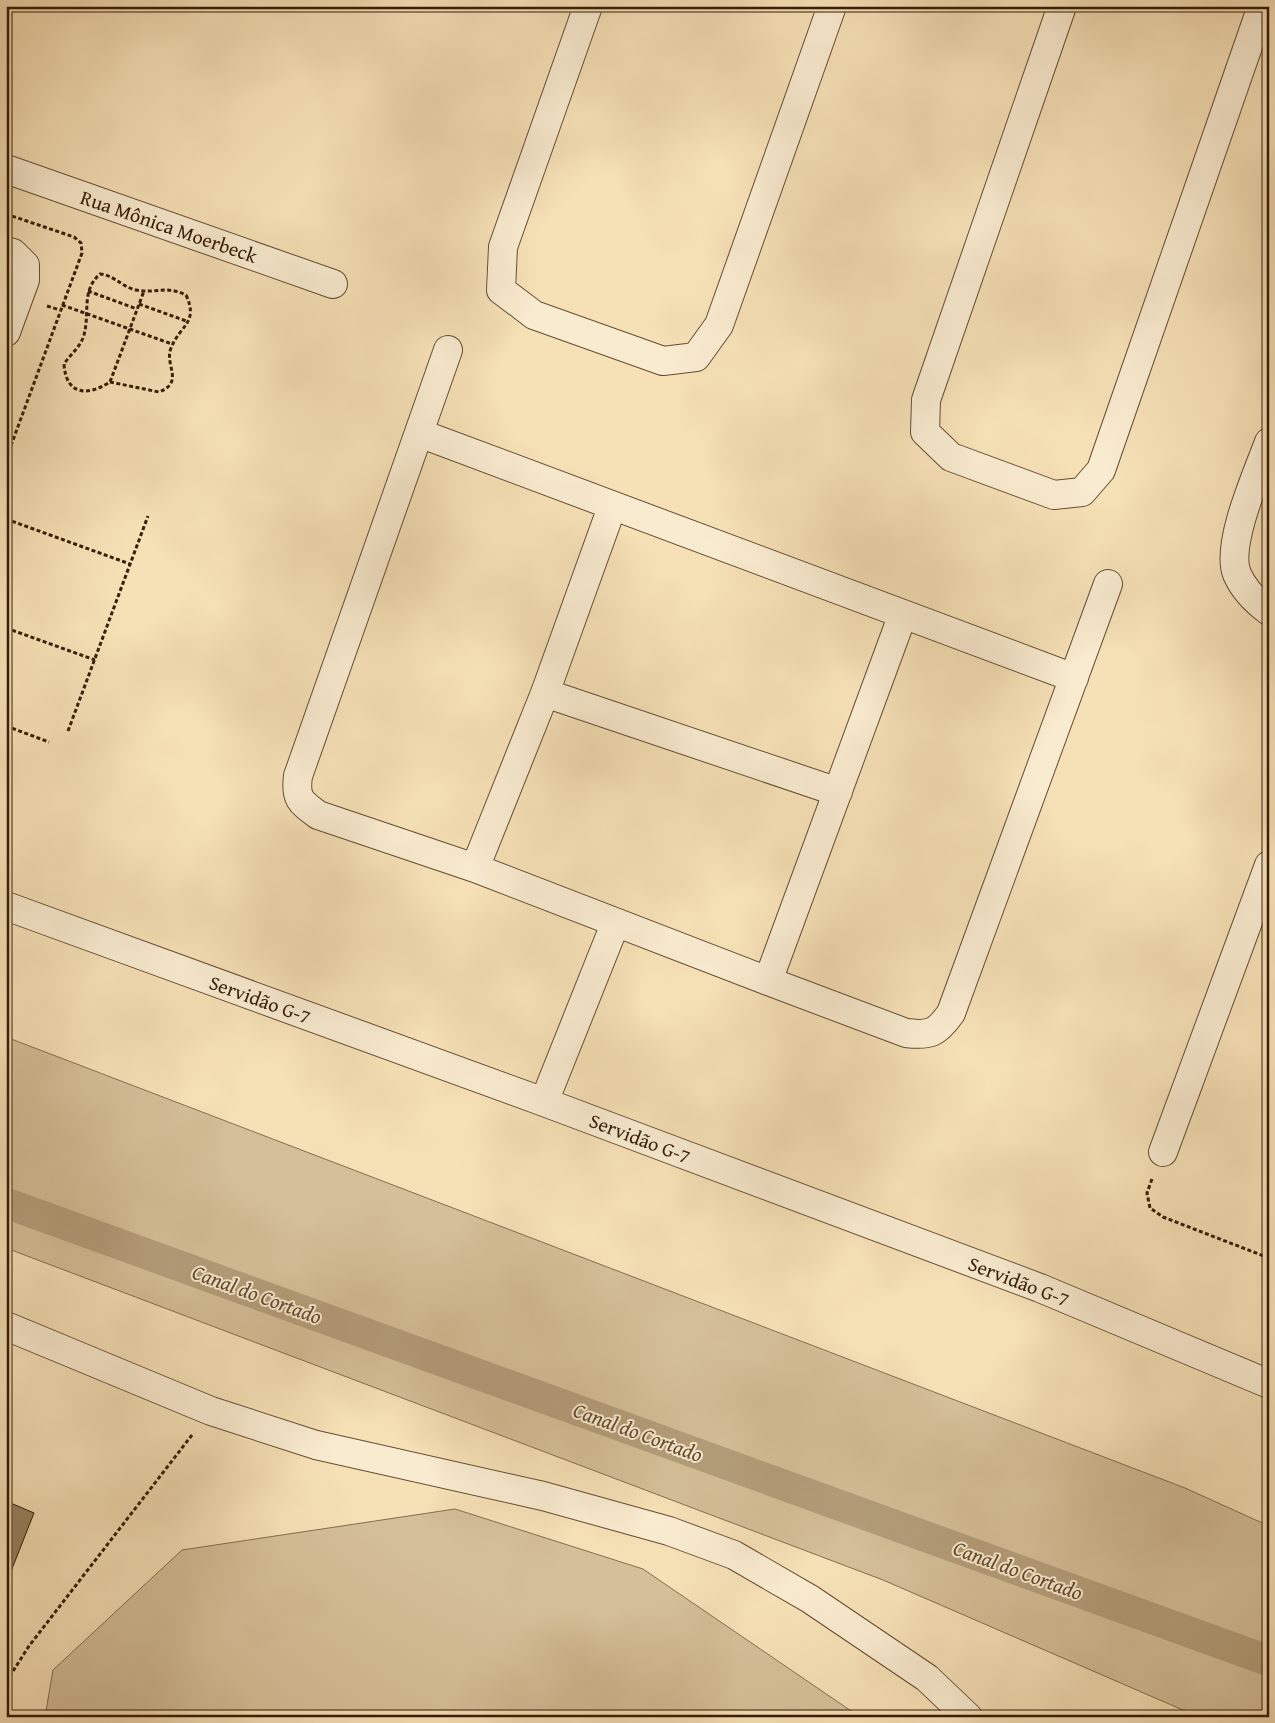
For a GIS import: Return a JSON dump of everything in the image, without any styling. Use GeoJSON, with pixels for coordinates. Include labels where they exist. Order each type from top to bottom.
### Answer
{"type":"FeatureCollection","features":[{"type":"Feature","properties":{"kind":"street"},"geometry":{"type":"LineString","coordinates":[[588,6],[503,247],[501,290],[534,315],[663,361],[696,357],[719,325],[832,6]]}},
{"type":"Feature","properties":{"kind":"street"},"geometry":{"type":"LineString","coordinates":[[1062,6],[926,400],[925,432],[951,457],[1054,495],[1082,492],[1101,470],[1262,6]]}},
{"type":"Feature","properties":{"kind":"street","name":"Rua Mônica Moerbeck"},"geometry":{"type":"LineString","coordinates":[[6,169],[333,284]]}},
{"type":"Feature","properties":{"kind":"street"},"geometry":{"type":"LineString","coordinates":[[6,251],[13,253],[26,265],[25,280],[6,332]]}},
{"type":"Feature","properties":{"kind":"street"},"geometry":{"type":"LineString","coordinates":[[448,350],[298,776],[296,791],[303,804],[318,815],[474,868],[615,924],[906,1033],[925,1035],[940,1028],[951,1013],[1108,584]]}},
{"type":"Feature","properties":{"kind":"street"},"geometry":{"type":"LineString","coordinates":[[419,433],[612,507],[1074,678]]}},
{"type":"Feature","properties":{"kind":"street"},"geometry":{"type":"LineString","coordinates":[[1269,442],[1235,539],[1236,573],[1252,600],[1269,611]]}},
{"type":"Feature","properties":{"kind":"street"},"geometry":{"type":"LineString","coordinates":[[474,868],[545,693],[612,507]]}},
{"type":"Feature","properties":{"kind":"street"},"geometry":{"type":"LineString","coordinates":[[768,981],[903,614]]}},
{"type":"Feature","properties":{"kind":"street"},"geometry":{"type":"LineString","coordinates":[[545,693],[838,792]]}},
{"type":"Feature","properties":{"kind":"street"},"geometry":{"type":"LineString","coordinates":[[1163,1152],[1269,866]]}},
{"type":"Feature","properties":{"kind":"street","name":"Servidão G-7"},"geometry":{"type":"LineString","coordinates":[[6,906],[544,1102],[1040,1288],[1269,1384]]}},
{"type":"Feature","properties":{"kind":"street"},"geometry":{"type":"LineString","coordinates":[[544,1102],[615,924]]}},
{"type":"Feature","properties":{"kind":"street"},"geometry":{"type":"LineString","coordinates":[[6,1326],[211,1410],[316,1445],[543,1496],[669,1531],[734,1555],[810,1599],[927,1678],[968,1717]]}},
{"type":"Feature","properties":{"kind":"path"},"geometry":{"type":"LineString","coordinates":[[6,214],[74,237],[81,243],[82,254],[6,459]]}},
{"type":"Feature","properties":{"kind":"path"},"geometry":{"type":"LineString","coordinates":[[100,274],[109,275],[133,290],[144,291],[164,288],[186,295],[191,314],[189,322],[172,344],[170,355],[173,373],[171,383],[166,390],[159,392],[151,392],[126,384],[110,382],[89,392],[79,391],[70,384],[65,375],[64,364],[79,346],[83,336],[89,285],[100,274]]}},
{"type":"Feature","properties":{"kind":"path"},"geometry":{"type":"LineString","coordinates":[[88,291],[137,310]]}},
{"type":"Feature","properties":{"kind":"path"},"geometry":{"type":"LineString","coordinates":[[110,382],[144,291]]}},
{"type":"Feature","properties":{"kind":"path"},"geometry":{"type":"LineString","coordinates":[[139,304],[189,322]]}},
{"type":"Feature","properties":{"kind":"path"},"geometry":{"type":"LineString","coordinates":[[62,305],[172,344]]}},
{"type":"Feature","properties":{"kind":"path"},"geometry":{"type":"LineString","coordinates":[[68,731],[148,516]]}},
{"type":"Feature","properties":{"kind":"path"},"geometry":{"type":"LineString","coordinates":[[6,519],[130,564]]}},
{"type":"Feature","properties":{"kind":"path"},"geometry":{"type":"LineString","coordinates":[[6,628],[95,660]]}},
{"type":"Feature","properties":{"kind":"path"},"geometry":{"type":"LineString","coordinates":[[6,726],[49,742]]}},
{"type":"Feature","properties":{"kind":"path"},"geometry":{"type":"LineString","coordinates":[[1163,1152],[1147,1193],[1150,1208],[1163,1217],[1269,1258]]}},
{"type":"Feature","properties":{"kind":"path"},"geometry":{"type":"LineString","coordinates":[[6,1682],[29,1646],[211,1410]]}},
{"type":"Feature","properties":{"kind":"shaded area"},"geometry":{"type":"Polygon","coordinates":[[[6,1037],[1185,1488],[1269,1526],[1269,1717],[1199,1717],[883,1580],[6,1248],[6,1037]]]}},
{"type":"Feature","properties":{"kind":"shaded area"},"geometry":{"type":"Polygon","coordinates":[[[455,1509],[643,1569],[860,1717],[45,1717],[53,1670],[182,1550],[455,1509]]]}},
{"type":"Feature","properties":{"kind":"building"},"geometry":{"type":"Polygon","coordinates":[[[6,1501],[34,1513],[6,1584],[6,1501]]]}},
{"type":"Feature","properties":{"kind":"waterway","name":"Canal do Cortado"},"geometry":{"type":"LineString","coordinates":[[6,1203],[1269,1661]]}}]}
